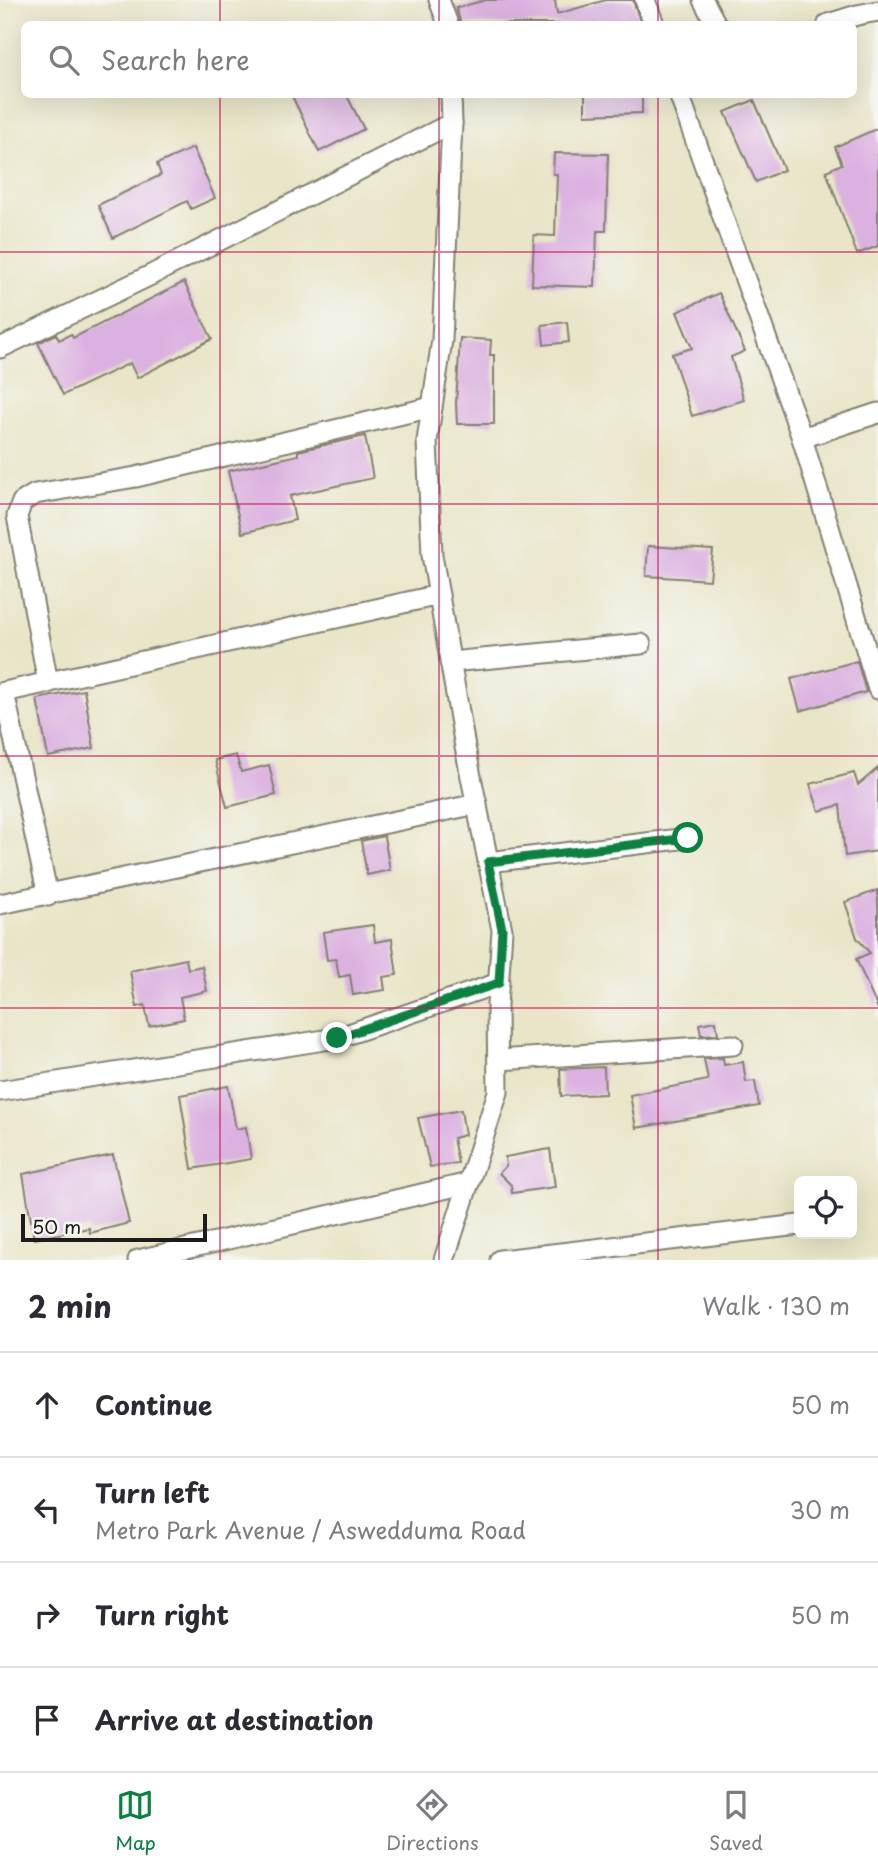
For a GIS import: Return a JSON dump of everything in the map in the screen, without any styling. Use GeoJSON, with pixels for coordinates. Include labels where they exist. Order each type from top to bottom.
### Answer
{"type":"FeatureCollection","features":[{"type":"Feature","properties":{"kind":"street"},"geometry":{"type":"LineString","coordinates":[[645,0],[653,21]]}},
{"type":"Feature","properties":{"kind":"street"},"geometry":{"type":"LineString","coordinates":[[703,0],[714,21]]}},
{"type":"Feature","properties":{"kind":"street"},"geometry":{"type":"LineString","coordinates":[[837,21],[878,11]]}},
{"type":"Feature","properties":{"kind":"street"},"geometry":{"type":"LineString","coordinates":[[444,1260],[498,1092],[502,929],[432,555],[427,441],[442,340],[451,98]]}},
{"type":"Feature","properties":{"kind":"street"},"geometry":{"type":"LineString","coordinates":[[680,98],[802,438],[878,689]]}},
{"type":"Feature","properties":{"kind":"street"},"geometry":{"type":"LineString","coordinates":[[0,348],[452,123]]}},
{"type":"Feature","properties":{"kind":"street"},"geometry":{"type":"LineString","coordinates":[[48,683],[17,516],[22,502],[35,494],[136,477],[432,407]]}},
{"type":"Feature","properties":{"kind":"street"},"geometry":{"type":"LineString","coordinates":[[802,438],[878,413]]}},
{"type":"Feature","properties":{"kind":"street"},"geometry":{"type":"LineString","coordinates":[[48,896],[2,693],[439,595]]}},
{"type":"Feature","properties":{"kind":"street"},"geometry":{"type":"LineString","coordinates":[[450,662],[641,644]]}},
{"type":"Feature","properties":{"kind":"street"},"geometry":{"type":"LineString","coordinates":[[0,904],[477,804]]}},
{"type":"Feature","properties":{"kind":"street"},"geometry":{"type":"LineString","coordinates":[[488,862],[688,838]]}},
{"type":"Feature","properties":{"kind":"street"},"geometry":{"type":"LineString","coordinates":[[0,1091],[337,1038],[499,983]]}},
{"type":"Feature","properties":{"kind":"street"},"geometry":{"type":"LineString","coordinates":[[498,1060],[733,1045]]}},
{"type":"Feature","properties":{"kind":"street"},"geometry":{"type":"LineString","coordinates":[[138,1260],[469,1182]]}},
{"type":"Feature","properties":{"kind":"street"},"geometry":{"type":"LineString","coordinates":[[500,1260],[794,1226]]}},
{"type":"Feature","properties":{"kind":"street"},"geometry":{"type":"LineString","coordinates":[[452,1236],[462,1260]]}},
{"type":"Feature","properties":{"kind":"building"},"geometry":{"type":"Polygon","coordinates":[[[486,0],[555,0],[557,14],[606,0],[633,0],[640,21],[460,21],[456,8],[486,0]]]}},
{"type":"Feature","properties":{"kind":"building"},"geometry":{"type":"Polygon","coordinates":[[[293,98],[348,98],[364,129],[319,152],[293,98]]]}},
{"type":"Feature","properties":{"kind":"building"},"geometry":{"type":"Polygon","coordinates":[[[585,98],[642,98],[642,113],[585,115],[585,98]]]}},
{"type":"Feature","properties":{"kind":"building"},"geometry":{"type":"Polygon","coordinates":[[[754,100],[784,170],[756,182],[725,112],[754,100]]]}},
{"type":"Feature","properties":{"kind":"building"},"geometry":{"type":"Polygon","coordinates":[[[878,128],[878,246],[857,254],[826,171],[842,164],[835,147],[878,128]]]}},
{"type":"Feature","properties":{"kind":"building"},"geometry":{"type":"Polygon","coordinates":[[[193,148],[215,198],[191,209],[187,201],[113,238],[98,205],[161,175],[157,164],[193,148]]]}},
{"type":"Feature","properties":{"kind":"building"},"geometry":{"type":"Polygon","coordinates":[[[554,153],[608,154],[606,231],[597,231],[595,287],[532,285],[534,235],[555,236],[557,174],[553,174],[554,153]]]}},
{"type":"Feature","properties":{"kind":"building"},"geometry":{"type":"Polygon","coordinates":[[[184,282],[212,339],[137,378],[130,363],[63,395],[38,343],[56,334],[59,340],[71,334],[73,338],[184,282]]]}},
{"type":"Feature","properties":{"kind":"building"},"geometry":{"type":"Polygon","coordinates":[[[719,293],[745,351],[731,357],[744,400],[692,416],[672,354],[692,348],[677,312],[719,293]]]}},
{"type":"Feature","properties":{"kind":"building"},"geometry":{"type":"Polygon","coordinates":[[[567,322],[569,342],[544,345],[542,325],[567,322]]]}},
{"type":"Feature","properties":{"kind":"building"},"geometry":{"type":"Polygon","coordinates":[[[460,338],[491,340],[490,355],[494,355],[494,424],[457,424],[460,338]]]}},
{"type":"Feature","properties":{"kind":"building"},"geometry":{"type":"Polygon","coordinates":[[[365,436],[373,478],[290,496],[295,520],[242,533],[228,471],[365,436]]]}},
{"type":"Feature","properties":{"kind":"building"},"geometry":{"type":"Polygon","coordinates":[[[648,546],[713,550],[710,580],[646,576],[648,546]]]}},
{"type":"Feature","properties":{"kind":"building"},"geometry":{"type":"Polygon","coordinates":[[[857,661],[866,692],[800,711],[791,679],[857,661]]]}},
{"type":"Feature","properties":{"kind":"building"},"geometry":{"type":"Polygon","coordinates":[[[84,690],[94,748],[48,757],[37,699],[84,690]]]}},
{"type":"Feature","properties":{"kind":"building"},"geometry":{"type":"Polygon","coordinates":[[[236,755],[241,772],[269,765],[276,795],[227,807],[215,760],[236,755]]]}},
{"type":"Feature","properties":{"kind":"building"},"geometry":{"type":"Polygon","coordinates":[[[878,768],[878,851],[845,856],[840,805],[819,811],[810,784],[854,773],[858,785],[878,768]]]}},
{"type":"Feature","properties":{"kind":"building"},"geometry":{"type":"Polygon","coordinates":[[[384,836],[390,870],[367,875],[361,841],[384,836]]]}},
{"type":"Feature","properties":{"kind":"building"},"geometry":{"type":"Polygon","coordinates":[[[878,890],[878,1009],[856,959],[870,953],[857,938],[845,902],[878,890]]]}},
{"type":"Feature","properties":{"kind":"building"},"geometry":{"type":"Polygon","coordinates":[[[373,925],[375,942],[392,939],[397,975],[383,977],[385,990],[353,995],[350,975],[339,977],[336,959],[327,960],[323,932],[373,925]]]}},
{"type":"Feature","properties":{"kind":"building"},"geometry":{"type":"Polygon","coordinates":[[[186,959],[188,969],[202,966],[207,991],[180,997],[184,1019],[149,1026],[145,1005],[137,1007],[130,971],[186,959]]]}},
{"type":"Feature","properties":{"kind":"building"},"geometry":{"type":"Polygon","coordinates":[[[716,1021],[718,1034],[701,1035],[699,1024],[716,1021]]]}},
{"type":"Feature","properties":{"kind":"building"},"geometry":{"type":"Polygon","coordinates":[[[723,1058],[724,1065],[743,1062],[746,1082],[755,1081],[759,1106],[636,1128],[630,1095],[708,1080],[704,1059],[723,1058]]]}},
{"type":"Feature","properties":{"kind":"building"},"geometry":{"type":"Polygon","coordinates":[[[604,1067],[605,1094],[561,1096],[560,1069],[604,1067]]]}},
{"type":"Feature","properties":{"kind":"building"},"geometry":{"type":"Polygon","coordinates":[[[228,1086],[236,1129],[246,1127],[251,1159],[192,1169],[180,1095],[228,1086]]]}},
{"type":"Feature","properties":{"kind":"building"},"geometry":{"type":"Polygon","coordinates":[[[461,1110],[465,1135],[453,1138],[458,1163],[430,1167],[418,1118],[461,1110]]]}},
{"type":"Feature","properties":{"kind":"building"},"geometry":{"type":"Polygon","coordinates":[[[550,1149],[555,1187],[512,1193],[511,1185],[499,1173],[506,1166],[505,1157],[550,1149]]]}},
{"type":"Feature","properties":{"kind":"building"},"geometry":{"type":"Polygon","coordinates":[[[113,1155],[129,1223],[90,1233],[89,1228],[34,1239],[23,1174],[113,1155]]]}},
{"type":"Feature","properties":{"kind":"route"},"geometry":{"type":"LineString","coordinates":[[337,1038],[499,983],[502,929],[488,862],[688,838]]}}]}
